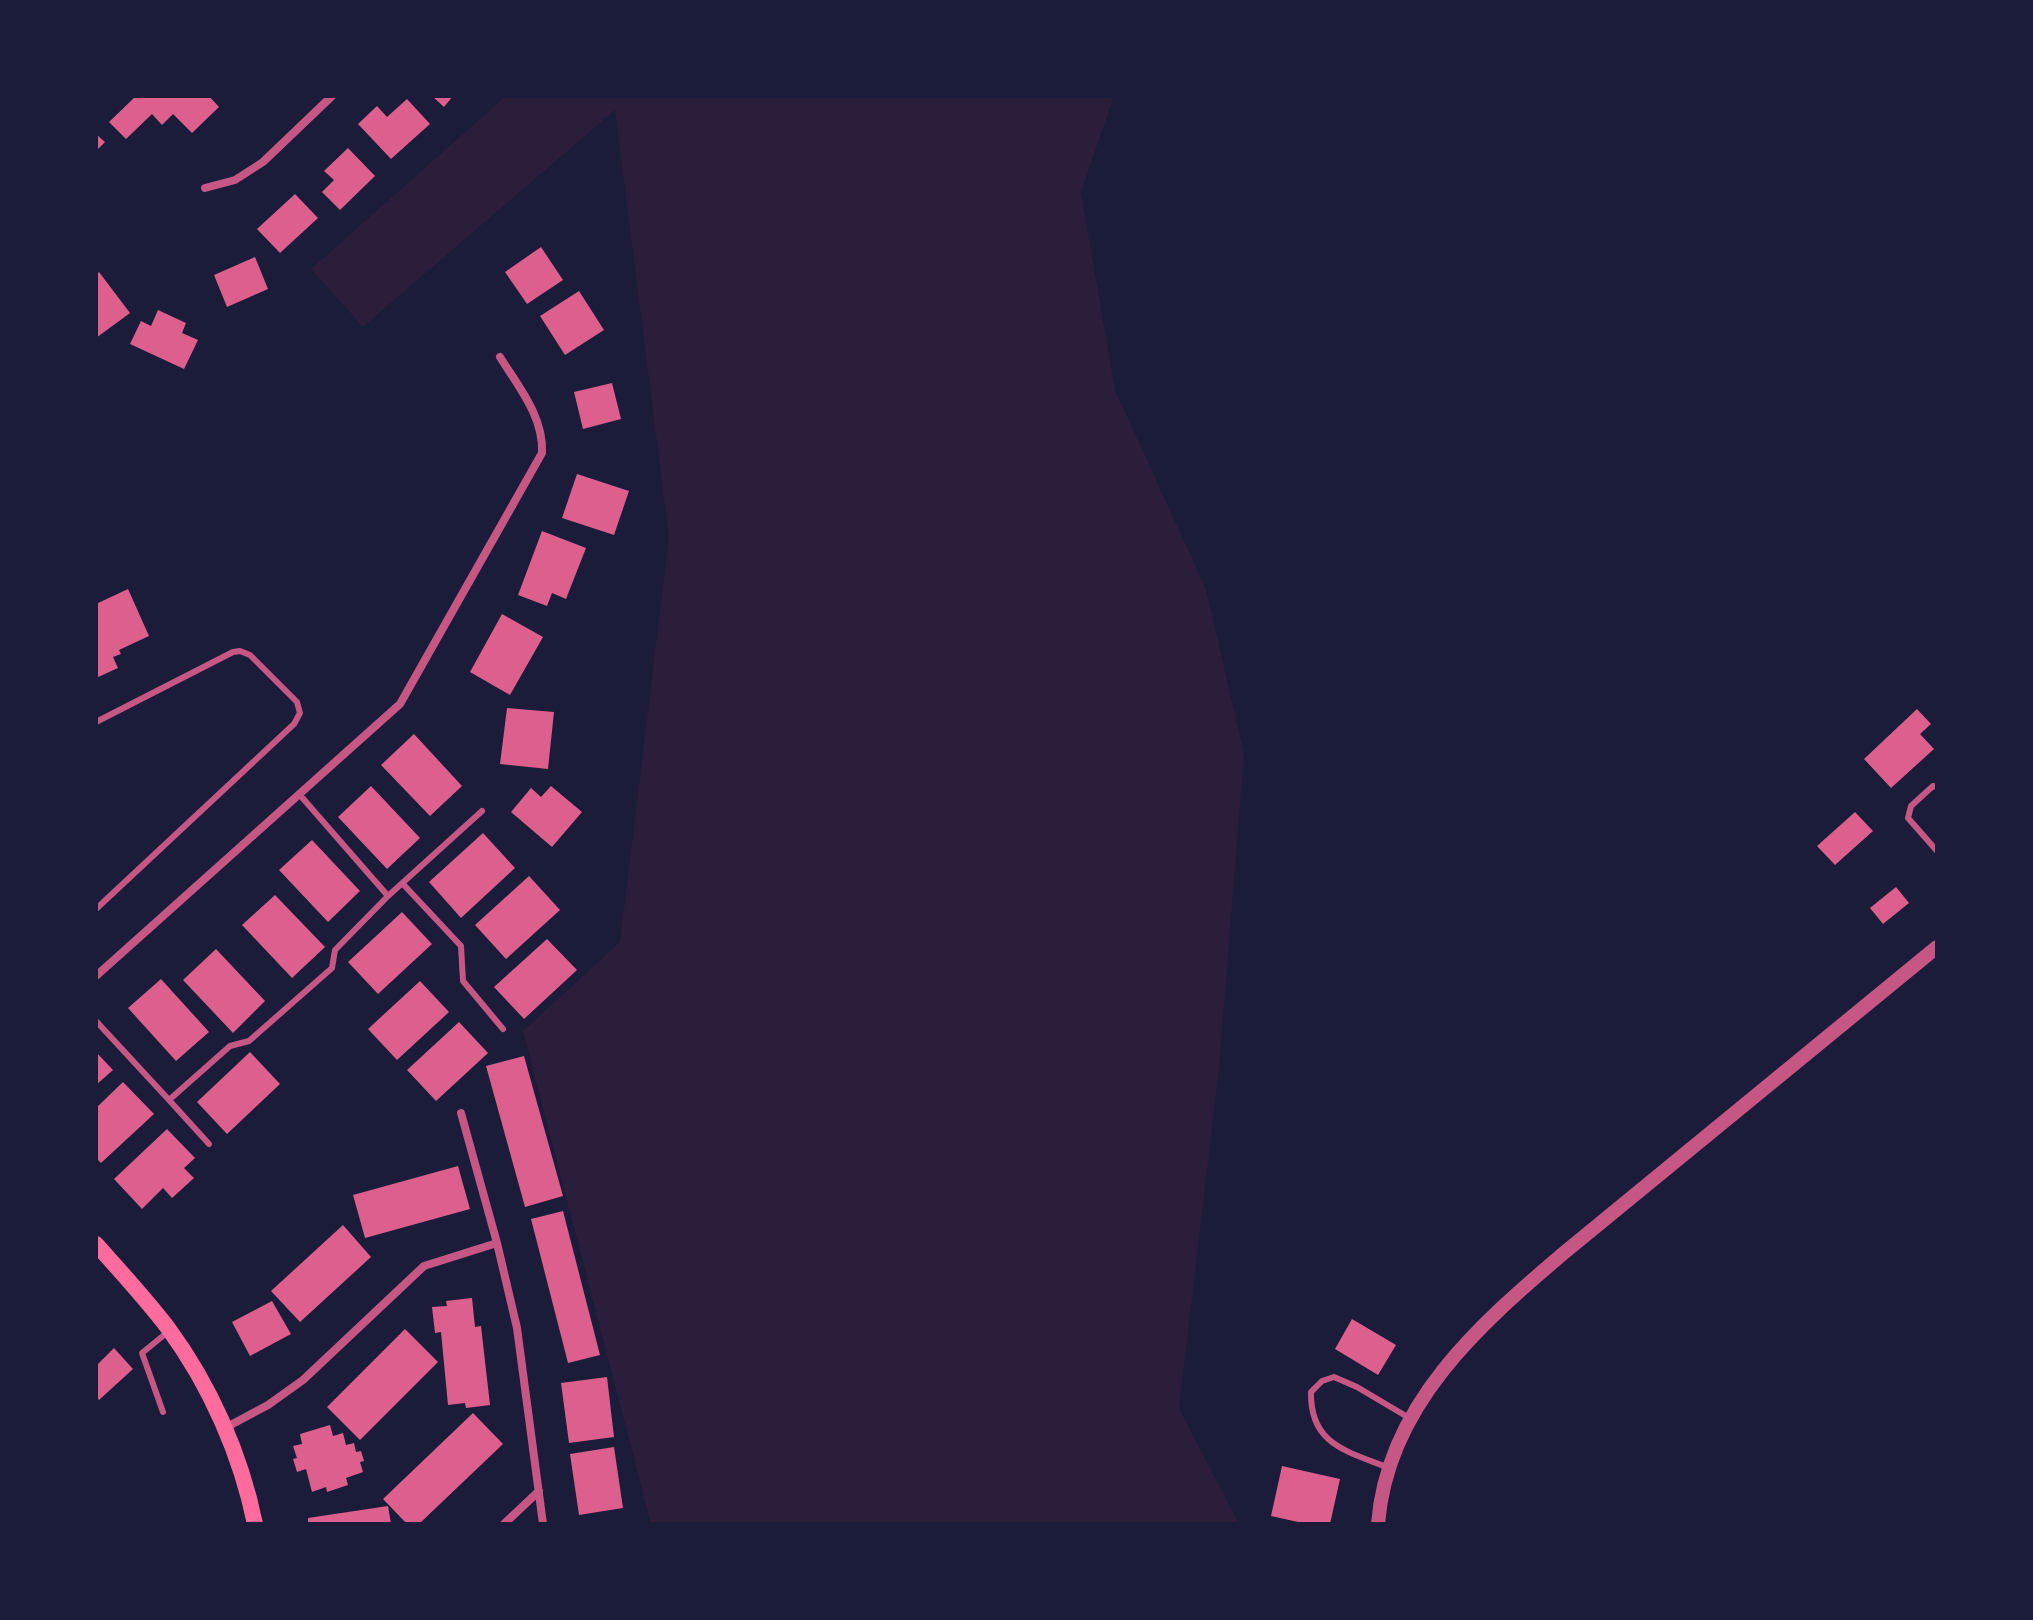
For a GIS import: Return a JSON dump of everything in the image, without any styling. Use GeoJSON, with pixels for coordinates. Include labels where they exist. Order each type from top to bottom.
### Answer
{"type":"FeatureCollection","features":[{"type":"Feature","properties":{"kind":"main road"},"geometry":{"type":"LineString","coordinates":[[96,1244],[169,1331],[211,1400],[233,1446],[255,1524]]}},
{"type":"Feature","properties":{"kind":"street"},"geometry":{"type":"LineString","coordinates":[[205,188],[235,180],[263,162],[332,96]]}},
{"type":"Feature","properties":{"kind":"street"},"geometry":{"type":"LineString","coordinates":[[96,976],[400,704],[542,453],[543,437],[536,418],[500,357]]}},
{"type":"Feature","properties":{"kind":"street"},"geometry":{"type":"LineString","coordinates":[[1378,1524],[1389,1469],[1411,1419],[1426,1392],[1460,1349],[1515,1294],[1937,947]]}},
{"type":"Feature","properties":{"kind":"street"},"geometry":{"type":"LineString","coordinates":[[461,1113],[517,1328],[543,1524]]}},
{"type":"Feature","properties":{"kind":"street"},"geometry":{"type":"LineString","coordinates":[[224,1428],[268,1405],[303,1380],[424,1266],[497,1243]]}},
{"type":"Feature","properties":{"kind":"street"},"geometry":{"type":"LineString","coordinates":[[504,1524],[539,1491]]}},
{"type":"Feature","properties":{"kind":"lane"},"geometry":{"type":"LineString","coordinates":[[96,722],[240,651],[250,655],[297,702],[300,713],[294,724],[96,909]]}},
{"type":"Feature","properties":{"kind":"lane"},"geometry":{"type":"LineString","coordinates":[[1937,787],[1933,786],[1911,806],[1908,818],[1937,851]]}},
{"type":"Feature","properties":{"kind":"lane"},"geometry":{"type":"LineString","coordinates":[[299,794],[388,896]]}},
{"type":"Feature","properties":{"kind":"lane"},"geometry":{"type":"LineString","coordinates":[[169,1100],[230,1046],[249,1041],[332,968],[335,950],[388,896],[482,811]]}},
{"type":"Feature","properties":{"kind":"lane"},"geometry":{"type":"LineString","coordinates":[[403,884],[461,946],[463,981],[503,1029]]}},
{"type":"Feature","properties":{"kind":"lane"},"geometry":{"type":"LineString","coordinates":[[96,1021],[209,1144]]}},
{"type":"Feature","properties":{"kind":"lane"},"geometry":{"type":"LineString","coordinates":[[163,1412],[142,1353],[169,1331]]}},
{"type":"Feature","properties":{"kind":"lane"},"geometry":{"type":"LineString","coordinates":[[1389,1469],[1335,1447],[1320,1432],[1311,1410],[1311,1392],[1322,1381],[1334,1377],[1411,1419]]}},
{"type":"Feature","properties":{"kind":"shaded area"},"geometry":{"type":"Polygon","coordinates":[[[506,96],[1114,96],[1081,192],[1115,390],[1206,589],[1244,754],[1219,1068],[1179,1408],[1239,1524],[651,1524],[523,1031],[620,942],[669,537],[615,110],[363,327],[311,269],[506,96]]]}},
{"type":"Feature","properties":{"kind":"building"},"geometry":{"type":"Polygon","coordinates":[[[136,96],[209,96],[219,107],[192,133],[173,114],[162,125],[152,114],[126,139],[109,122],[136,96]]]}},
{"type":"Feature","properties":{"kind":"building"},"geometry":{"type":"Polygon","coordinates":[[[432,96],[453,96],[444,107],[432,96]]]}},
{"type":"Feature","properties":{"kind":"building"},"geometry":{"type":"Polygon","coordinates":[[[407,99],[430,124],[391,159],[358,124],[377,106],[387,117],[407,99]]]}},
{"type":"Feature","properties":{"kind":"building"},"geometry":{"type":"Polygon","coordinates":[[[96,134],[105,142],[96,151],[96,134]]]}},
{"type":"Feature","properties":{"kind":"building"},"geometry":{"type":"Polygon","coordinates":[[[348,148],[375,176],[340,210],[322,192],[334,180],[324,171],[348,148]]]}},
{"type":"Feature","properties":{"kind":"building"},"geometry":{"type":"Polygon","coordinates":[[[295,194],[318,218],[280,253],[257,229],[295,194]]]}},
{"type":"Feature","properties":{"kind":"building"},"geometry":{"type":"Polygon","coordinates":[[[541,247],[563,280],[527,304],[505,272],[541,247]]]}},
{"type":"Feature","properties":{"kind":"building"},"geometry":{"type":"Polygon","coordinates":[[[255,257],[268,289],[227,307],[214,275],[255,257]]]}},
{"type":"Feature","properties":{"kind":"building"},"geometry":{"type":"Polygon","coordinates":[[[99,272],[130,313],[96,338],[96,275],[99,272]]]}},
{"type":"Feature","properties":{"kind":"building"},"geometry":{"type":"Polygon","coordinates":[[[579,291],[604,330],[565,355],[540,316],[579,291]]]}},
{"type":"Feature","properties":{"kind":"building"},"geometry":{"type":"Polygon","coordinates":[[[158,310],[186,323],[182,333],[198,340],[184,369],[130,344],[141,321],[151,326],[158,310]]]}},
{"type":"Feature","properties":{"kind":"building"},"geometry":{"type":"Polygon","coordinates":[[[612,383],[621,419],[583,429],[574,392],[612,383]]]}},
{"type":"Feature","properties":{"kind":"building"},"geometry":{"type":"Polygon","coordinates":[[[577,474],[629,491],[614,535],[562,518],[577,474]]]}},
{"type":"Feature","properties":{"kind":"building"},"geometry":{"type":"Polygon","coordinates":[[[542,531],[586,548],[566,599],[552,593],[547,606],[518,595],[542,531]]]}},
{"type":"Feature","properties":{"kind":"building"},"geometry":{"type":"Polygon","coordinates":[[[128,589],[149,636],[119,650],[121,654],[113,657],[118,668],[96,678],[96,604],[128,589]]]}},
{"type":"Feature","properties":{"kind":"building"},"geometry":{"type":"Polygon","coordinates":[[[502,614],[543,637],[510,695],[470,672],[502,614]]]}},
{"type":"Feature","properties":{"kind":"building"},"geometry":{"type":"Polygon","coordinates":[[[507,708],[554,712],[548,769],[500,764],[507,708]]]}},
{"type":"Feature","properties":{"kind":"building"},"geometry":{"type":"Polygon","coordinates":[[[1917,709],[1931,724],[1920,734],[1934,749],[1891,788],[1864,759],[1917,709]]]}},
{"type":"Feature","properties":{"kind":"building"},"geometry":{"type":"Polygon","coordinates":[[[414,734],[462,786],[430,816],[381,765],[414,734]]]}},
{"type":"Feature","properties":{"kind":"building"},"geometry":{"type":"Polygon","coordinates":[[[371,786],[420,838],[387,869],[338,817],[371,786]]]}},
{"type":"Feature","properties":{"kind":"building"},"geometry":{"type":"Polygon","coordinates":[[[551,786],[582,812],[552,847],[511,812],[531,788],[541,797],[551,786]]]}},
{"type":"Feature","properties":{"kind":"building"},"geometry":{"type":"Polygon","coordinates":[[[1855,812],[1873,831],[1835,865],[1817,846],[1855,812]]]}},
{"type":"Feature","properties":{"kind":"building"},"geometry":{"type":"Polygon","coordinates":[[[483,833],[515,868],[461,918],[429,882],[483,833]]]}},
{"type":"Feature","properties":{"kind":"building"},"geometry":{"type":"Polygon","coordinates":[[[312,840],[360,891],[328,922],[279,870],[312,840]]]}},
{"type":"Feature","properties":{"kind":"building"},"geometry":{"type":"Polygon","coordinates":[[[529,876],[560,910],[506,959],[475,925],[529,876]]]}},
{"type":"Feature","properties":{"kind":"building"},"geometry":{"type":"Polygon","coordinates":[[[1896,887],[1909,903],[1883,924],[1870,908],[1896,887]]]}},
{"type":"Feature","properties":{"kind":"building"},"geometry":{"type":"Polygon","coordinates":[[[275,895],[325,947],[292,978],[242,925],[275,895]]]}},
{"type":"Feature","properties":{"kind":"building"},"geometry":{"type":"Polygon","coordinates":[[[402,912],[432,944],[378,994],[348,962],[402,912]]]}},
{"type":"Feature","properties":{"kind":"building"},"geometry":{"type":"Polygon","coordinates":[[[547,939],[577,970],[524,1019],[494,987],[547,939]]]}},
{"type":"Feature","properties":{"kind":"building"},"geometry":{"type":"Polygon","coordinates":[[[216,949],[265,1001],[233,1033],[183,980],[216,949]]]}},
{"type":"Feature","properties":{"kind":"building"},"geometry":{"type":"Polygon","coordinates":[[[161,979],[209,1032],[176,1061],[128,1008],[161,979]]]}},
{"type":"Feature","properties":{"kind":"building"},"geometry":{"type":"Polygon","coordinates":[[[420,981],[449,1012],[397,1060],[368,1029],[420,981]]]}},
{"type":"Feature","properties":{"kind":"building"},"geometry":{"type":"Polygon","coordinates":[[[459,1022],[488,1053],[436,1101],[407,1070],[459,1022]]]}},
{"type":"Feature","properties":{"kind":"building"},"geometry":{"type":"Polygon","coordinates":[[[96,1052],[113,1070],[96,1085],[96,1052]]]}},
{"type":"Feature","properties":{"kind":"building"},"geometry":{"type":"Polygon","coordinates":[[[250,1052],[280,1084],[227,1134],[197,1102],[250,1052]]]}},
{"type":"Feature","properties":{"kind":"building"},"geometry":{"type":"Polygon","coordinates":[[[524,1056],[563,1196],[525,1207],[486,1066],[524,1056]]]}},
{"type":"Feature","properties":{"kind":"building"},"geometry":{"type":"Polygon","coordinates":[[[123,1082],[154,1114],[101,1163],[96,1158],[96,1108],[123,1082]]]}},
{"type":"Feature","properties":{"kind":"building"},"geometry":{"type":"Polygon","coordinates":[[[167,1129],[195,1158],[184,1168],[194,1178],[172,1198],[163,1188],[142,1209],[114,1179],[167,1129]]]}},
{"type":"Feature","properties":{"kind":"building"},"geometry":{"type":"Polygon","coordinates":[[[458,1166],[470,1209],[365,1238],[353,1195],[458,1166]]]}},
{"type":"Feature","properties":{"kind":"building"},"geometry":{"type":"Polygon","coordinates":[[[563,1211],[600,1355],[568,1363],[531,1219],[563,1211]]]}},
{"type":"Feature","properties":{"kind":"building"},"geometry":{"type":"Polygon","coordinates":[[[343,1225],[371,1257],[300,1322],[271,1291],[343,1225]]]}},
{"type":"Feature","properties":{"kind":"building"},"geometry":{"type":"Polygon","coordinates":[[[472,1298],[475,1327],[481,1326],[490,1405],[466,1408],[465,1403],[448,1405],[441,1332],[435,1333],[432,1307],[447,1306],[446,1301],[472,1298]]]}},
{"type":"Feature","properties":{"kind":"building"},"geometry":{"type":"Polygon","coordinates":[[[272,1301],[291,1334],[250,1356],[232,1322],[272,1301]]]}},
{"type":"Feature","properties":{"kind":"building"},"geometry":{"type":"Polygon","coordinates":[[[1352,1319],[1396,1345],[1378,1375],[1335,1349],[1352,1319]]]}},
{"type":"Feature","properties":{"kind":"building"},"geometry":{"type":"Polygon","coordinates":[[[405,1329],[438,1362],[360,1440],[327,1407],[405,1329]]]}},
{"type":"Feature","properties":{"kind":"building"},"geometry":{"type":"Polygon","coordinates":[[[114,1348],[133,1369],[99,1400],[96,1396],[96,1366],[114,1348]]]}},
{"type":"Feature","properties":{"kind":"building"},"geometry":{"type":"Polygon","coordinates":[[[607,1377],[614,1437],[569,1443],[561,1383],[607,1377]]]}},
{"type":"Feature","properties":{"kind":"building"},"geometry":{"type":"Polygon","coordinates":[[[473,1413],[503,1444],[419,1524],[407,1524],[383,1499],[473,1413]]]}},
{"type":"Feature","properties":{"kind":"building"},"geometry":{"type":"Polygon","coordinates":[[[330,1425],[333,1436],[343,1433],[346,1445],[354,1443],[356,1452],[361,1451],[363,1472],[346,1478],[348,1485],[327,1492],[326,1487],[312,1492],[306,1469],[297,1472],[293,1446],[302,1444],[300,1434],[330,1425]]]}},
{"type":"Feature","properties":{"kind":"building"},"geometry":{"type":"Polygon","coordinates":[[[614,1447],[623,1508],[579,1515],[570,1454],[614,1447]]]}},
{"type":"Feature","properties":{"kind":"building"},"geometry":{"type":"Polygon","coordinates":[[[1282,1466],[1340,1479],[1330,1524],[1307,1524],[1271,1516],[1282,1466]]]}},
{"type":"Feature","properties":{"kind":"building"},"geometry":{"type":"Polygon","coordinates":[[[388,1506],[391,1524],[308,1524],[308,1518],[388,1506]]]}}]}
